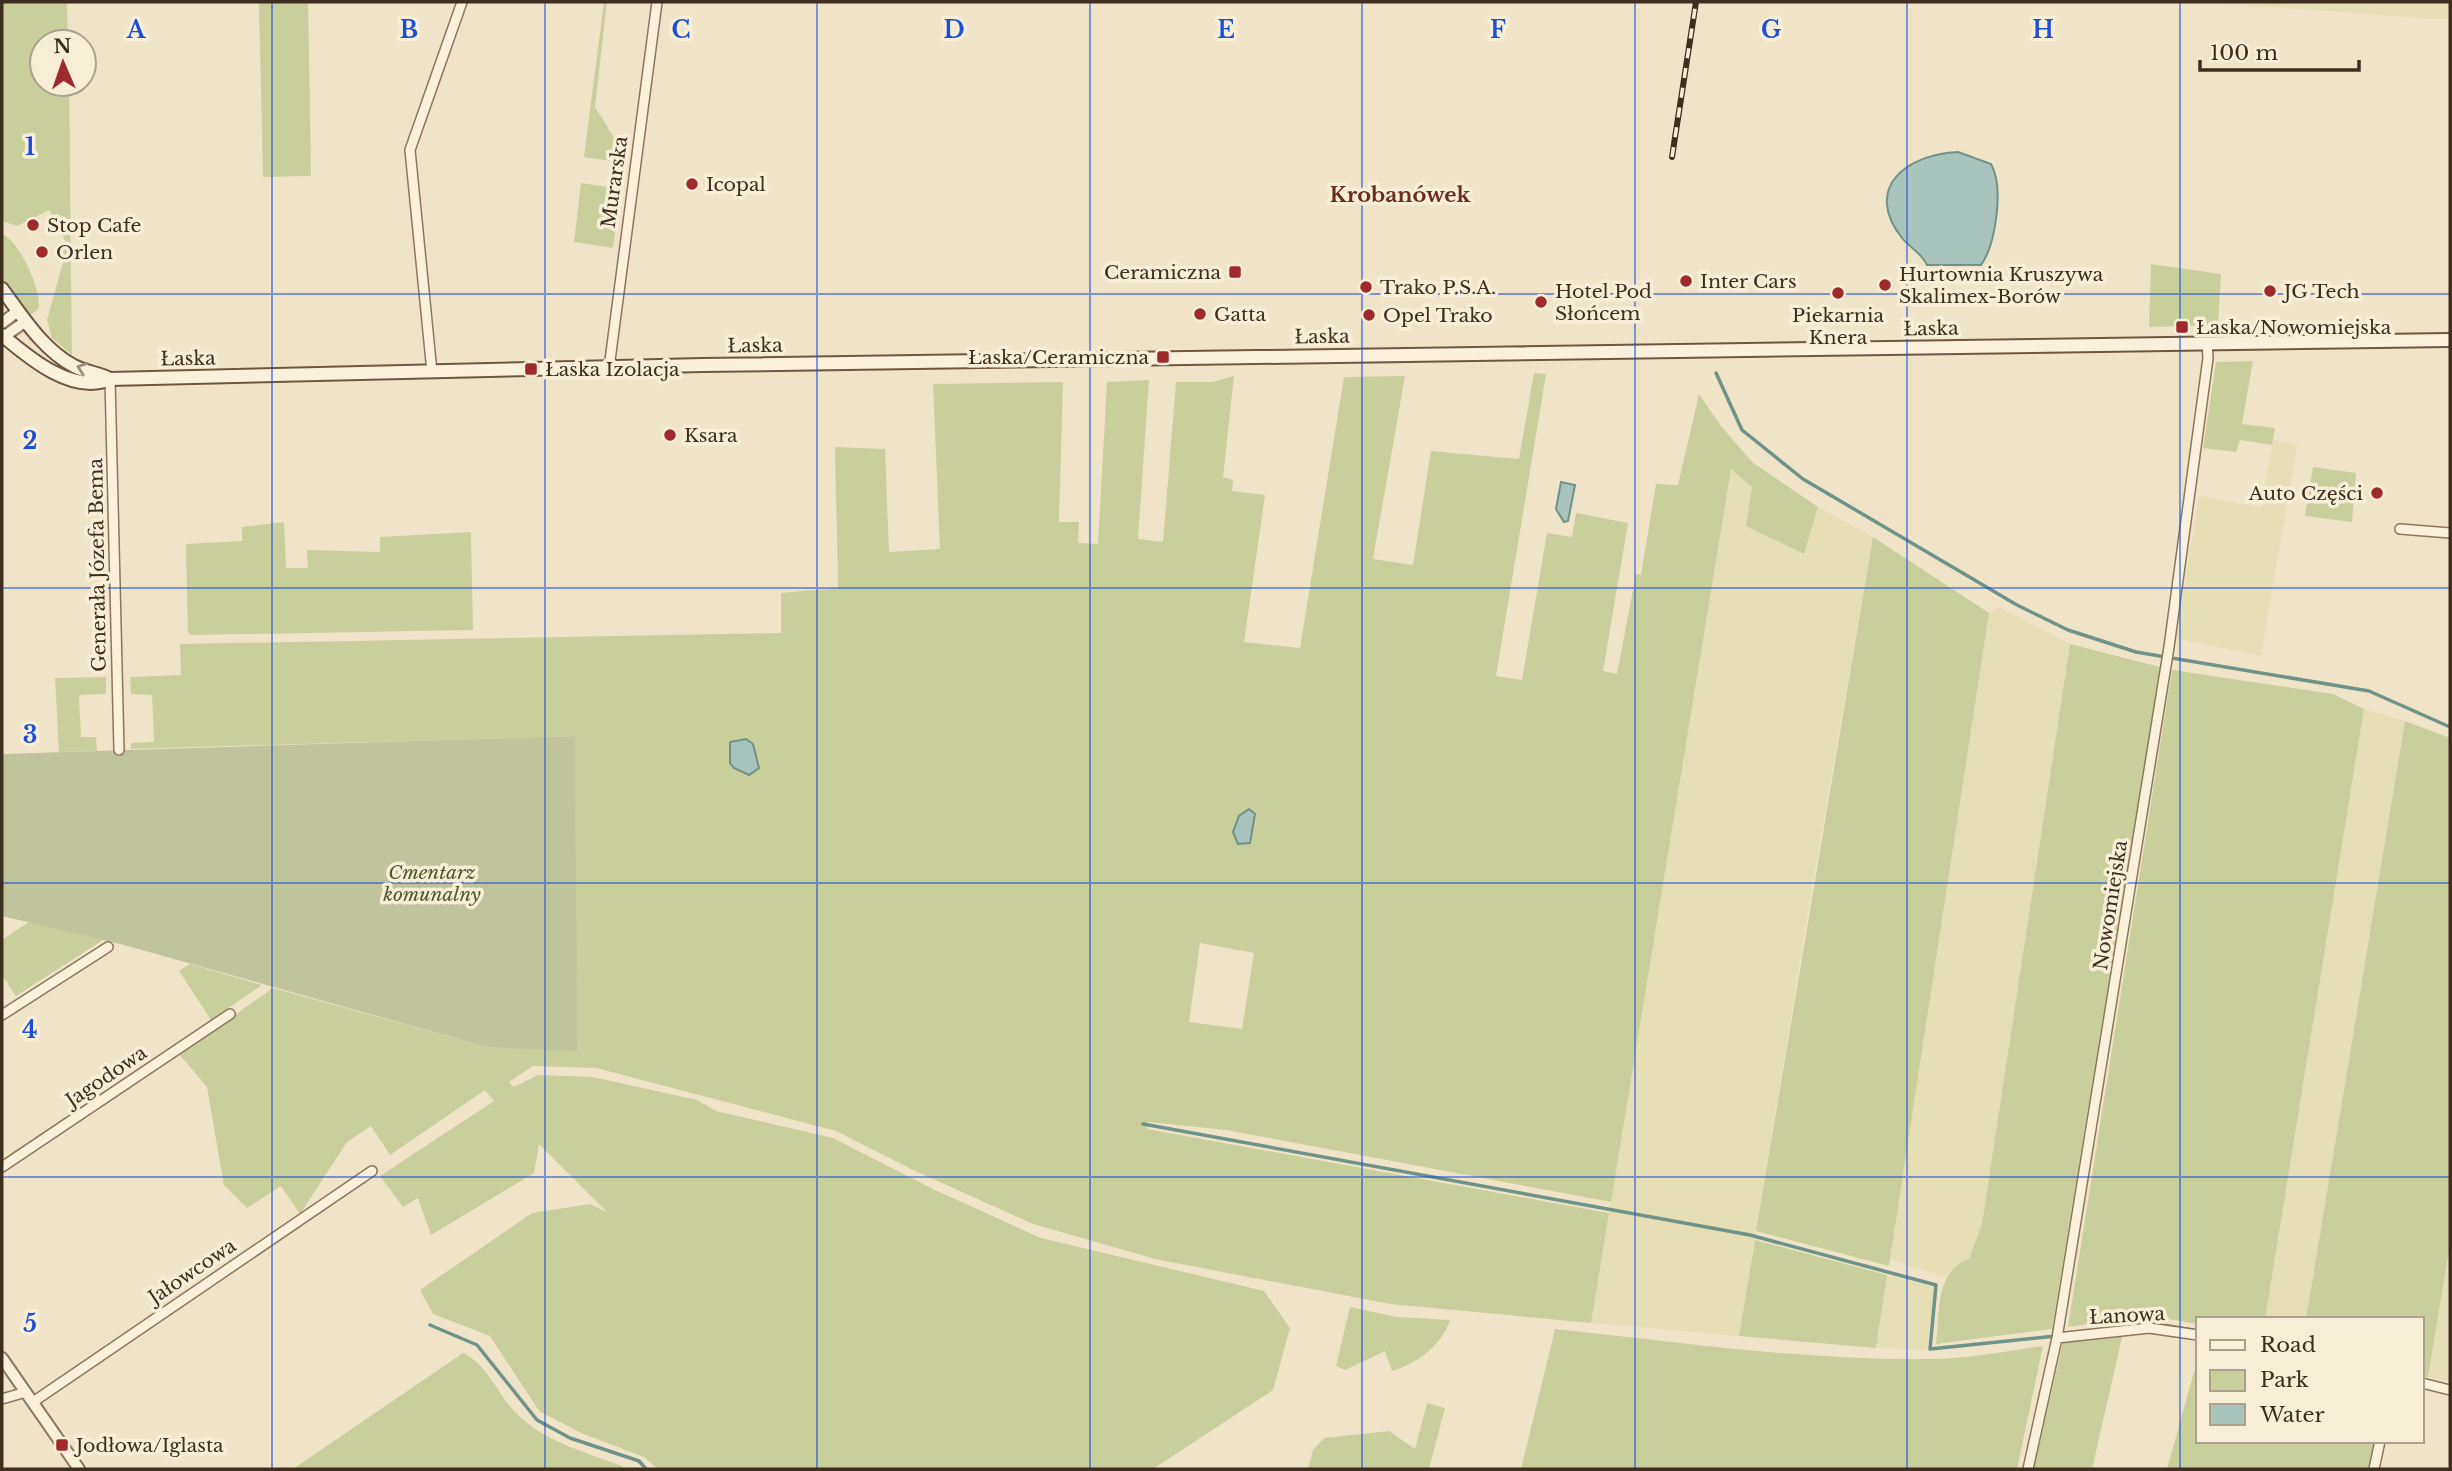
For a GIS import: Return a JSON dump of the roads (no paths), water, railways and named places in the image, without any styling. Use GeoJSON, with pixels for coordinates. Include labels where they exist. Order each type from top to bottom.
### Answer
{"type":"FeatureCollection","features":[{"type":"Feature","properties":{"kind":"main road"},"geometry":{"type":"LineString","coordinates":[[2,289],[22,316]]}},
{"type":"Feature","properties":{"kind":"main road","name":"Łaska"},"geometry":{"type":"LineString","coordinates":[[22,316],[65,361],[110,379],[609,368],[2450,340]]}},
{"type":"Feature","properties":{"kind":"main road","name":"Łaska"},"geometry":{"type":"LineString","coordinates":[[2,333],[37,362],[70,379],[97,385],[110,379]]}},
{"type":"Feature","properties":{"kind":"street"},"geometry":{"type":"LineString","coordinates":[[432,372],[411,150],[462,2]]}},
{"type":"Feature","properties":{"kind":"street","name":"Murarska"},"geometry":{"type":"LineString","coordinates":[[609,368],[657,2]]}},
{"type":"Feature","properties":{"kind":"street","name":"Łaska"},"geometry":{"type":"LineString","coordinates":[[2,333],[22,316]]}},
{"type":"Feature","properties":{"kind":"street","name":"Nowomiejska"},"geometry":{"type":"LineString","coordinates":[[2028,1469],[2058,1335],[2169,647],[2208,358],[2207,343]]}},
{"type":"Feature","properties":{"kind":"street","name":"Generała Józefa Bema"},"geometry":{"type":"LineString","coordinates":[[110,379],[119,750]]}},
{"type":"Feature","properties":{"kind":"street"},"geometry":{"type":"LineString","coordinates":[[2400,529],[2450,533]]}},
{"type":"Feature","properties":{"kind":"street"},"geometry":{"type":"LineString","coordinates":[[2,1015],[108,947]]}},
{"type":"Feature","properties":{"kind":"street","name":"Jagodowa"},"geometry":{"type":"LineString","coordinates":[[2,1167],[230,1014]]}},
{"type":"Feature","properties":{"kind":"street","name":"Jałowcowa"},"geometry":{"type":"LineString","coordinates":[[2,1399],[29,1397],[372,1171]]}},
{"type":"Feature","properties":{"kind":"street","name":"Łanowa"},"geometry":{"type":"LineString","coordinates":[[2058,1335],[2149,1328],[2196,1335]]}},
{"type":"Feature","properties":{"kind":"street"},"geometry":{"type":"LineString","coordinates":[[2,1358],[79,1469]]}},
{"type":"Feature","properties":{"kind":"street"},"geometry":{"type":"LineString","coordinates":[[2424,1384],[2450,1390]]}},
{"type":"Feature","properties":{"kind":"street"},"geometry":{"type":"LineString","coordinates":[[2374,1469],[2380,1443]]}},
{"type":"Feature","properties":{"kind":"water"},"geometry":{"type":"Polygon","coordinates":[[[1958,152],[1991,164],[1995,174],[1998,201],[1991,244],[1981,265],[1927,265],[1902,238],[1891,220],[1887,203],[1889,189],[1896,177],[1908,167],[1923,159],[1958,152]]]}},
{"type":"Feature","properties":{"kind":"water"},"geometry":{"type":"Polygon","coordinates":[[[1561,482],[1575,485],[1568,521],[1564,522],[1556,509],[1561,482]]]}},
{"type":"Feature","properties":{"kind":"water"},"geometry":{"type":"Polygon","coordinates":[[[746,739],[753,744],[759,768],[749,775],[730,763],[730,742],[746,739]]]}},
{"type":"Feature","properties":{"kind":"water"},"geometry":{"type":"Polygon","coordinates":[[[1249,809],[1255,814],[1250,843],[1238,844],[1233,832],[1239,816],[1249,809]]]}},
{"type":"Feature","properties":{"kind":"waterway"},"geometry":{"type":"LineString","coordinates":[[1716,373],[1742,430],[1803,479],[2017,605],[2068,630],[2136,652],[2369,691],[2450,727]]}},
{"type":"Feature","properties":{"kind":"waterway"},"geometry":{"type":"LineString","coordinates":[[1143,1124],[1750,1235],[1936,1285],[1930,1349],[2056,1336]]}},
{"type":"Feature","properties":{"kind":"waterway"},"geometry":{"type":"LineString","coordinates":[[2140,1325],[2151,1323],[2196,1331]]}},
{"type":"Feature","properties":{"kind":"waterway"},"geometry":{"type":"LineString","coordinates":[[430,1325],[477,1345],[537,1420],[570,1438],[639,1461],[646,1469]]}},
{"type":"Feature","properties":{"kind":"railway"},"geometry":{"type":"LineString","coordinates":[[1672,157],[1696,2]]}},
{"type":"Feature","properties":{"kind":"place","name":"Icopal"},"geometry":{"type":"Point","coordinates":[692,184]}},
{"type":"Feature","properties":{"kind":"place","name":"Stop Cafe"},"geometry":{"type":"Point","coordinates":[33,225]}},
{"type":"Feature","properties":{"kind":"place","name":"Orlen"},"geometry":{"type":"Point","coordinates":[42,252]}},
{"type":"Feature","properties":{"kind":"place","name":"Ceramiczna"},"geometry":{"type":"Point","coordinates":[1235,272]}},
{"type":"Feature","properties":{"kind":"place","name":"Inter Cars"},"geometry":{"type":"Point","coordinates":[1686,281]}},
{"type":"Feature","properties":{"kind":"place","name":"Hurtownia Kruszywa Skalimex-Borów"},"geometry":{"type":"Point","coordinates":[1885,285]}},
{"type":"Feature","properties":{"kind":"place","name":"Trako P.S.A."},"geometry":{"type":"Point","coordinates":[1366,287]}},
{"type":"Feature","properties":{"kind":"place","name":"JG Tech"},"geometry":{"type":"Point","coordinates":[2270,291]}},
{"type":"Feature","properties":{"kind":"place","name":"Piekarnia Knera"},"geometry":{"type":"Point","coordinates":[1838,293]}},
{"type":"Feature","properties":{"kind":"place","name":"Hotel Pod Słońcem"},"geometry":{"type":"Point","coordinates":[1541,302]}},
{"type":"Feature","properties":{"kind":"place","name":"Gatta"},"geometry":{"type":"Point","coordinates":[1200,314]}},
{"type":"Feature","properties":{"kind":"place","name":"Opel Trako"},"geometry":{"type":"Point","coordinates":[1369,315]}},
{"type":"Feature","properties":{"kind":"place","name":"Łaska/Nowomiejska"},"geometry":{"type":"Point","coordinates":[2182,327]}},
{"type":"Feature","properties":{"kind":"place","name":"Łaska/Ceramiczna"},"geometry":{"type":"Point","coordinates":[1163,357]}},
{"type":"Feature","properties":{"kind":"place","name":"Łaska Izolacja"},"geometry":{"type":"Point","coordinates":[531,369]}},
{"type":"Feature","properties":{"kind":"place","name":"Ksara"},"geometry":{"type":"Point","coordinates":[670,435]}},
{"type":"Feature","properties":{"kind":"place","name":"Auto Części"},"geometry":{"type":"Point","coordinates":[2377,493]}},
{"type":"Feature","properties":{"kind":"place","name":"Jodłowa/Iglasta"},"geometry":{"type":"Point","coordinates":[62,1445]}},
{"type":"Feature","properties":{"kind":"district","name":"Krobanówek"},"geometry":{"type":"Point","coordinates":[1400,195]}},
{"type":"Feature","properties":{"kind":"park label","name":"Cmentarz komunalny"},"geometry":{"type":"Point","coordinates":[432,883]}}]}
